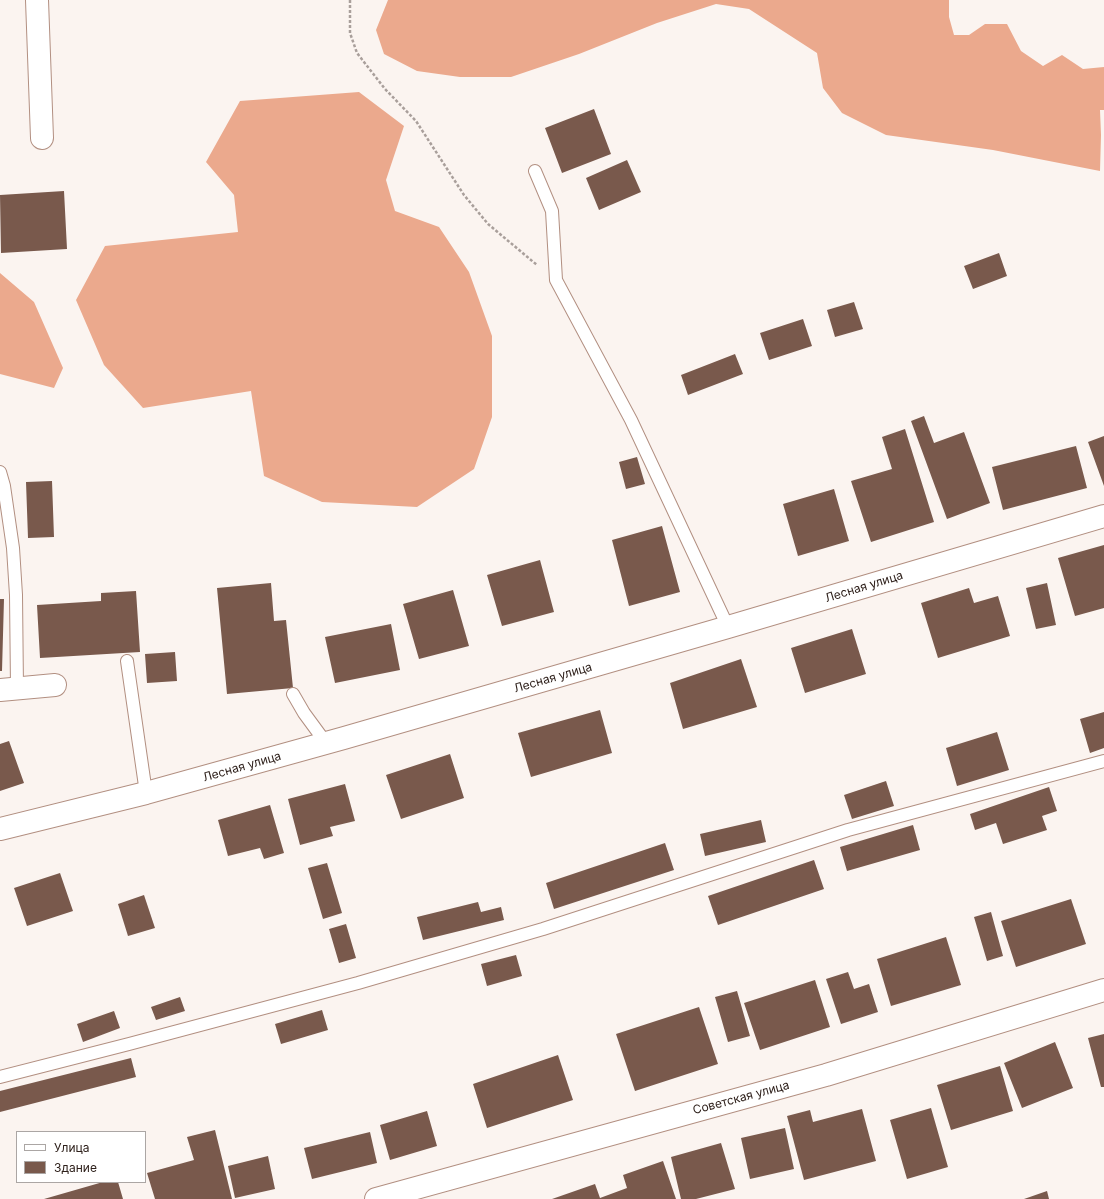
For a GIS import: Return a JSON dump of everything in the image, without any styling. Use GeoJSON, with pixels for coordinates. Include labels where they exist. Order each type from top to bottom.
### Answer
{"type":"FeatureCollection","features":[{"type":"Feature","properties":{"kind":"street"},"geometry":{"type":"LineString","coordinates":[[37,0],[42,138]]}},
{"type":"Feature","properties":{"kind":"street","name":"Лесная улица"},"geometry":{"type":"LineString","coordinates":[[0,829],[146,793],[326,743],[728,627],[1104,516]]}},
{"type":"Feature","properties":{"kind":"street"},"geometry":{"type":"LineString","coordinates":[[8,689],[55,685]]}},
{"type":"Feature","properties":{"kind":"street","name":"Советская улица"},"geometry":{"type":"LineString","coordinates":[[376,1199],[826,1075],[1104,990]]}},
{"type":"Feature","properties":{"kind":"lane"},"geometry":{"type":"LineString","coordinates":[[535,171],[552,211],[556,280],[631,420],[728,627]]}},
{"type":"Feature","properties":{"kind":"lane"},"geometry":{"type":"LineString","coordinates":[[0,472],[4,486],[13,548],[16,595],[8,689]]}},
{"type":"Feature","properties":{"kind":"lane"},"geometry":{"type":"LineString","coordinates":[[127,661],[146,793]]}},
{"type":"Feature","properties":{"kind":"lane"},"geometry":{"type":"LineString","coordinates":[[293,694],[304,713],[326,743]]}},
{"type":"Feature","properties":{"kind":"lane"},"geometry":{"type":"LineString","coordinates":[[0,1077],[358,983],[542,929],[848,830],[1104,761]]}},
{"type":"Feature","properties":{"kind":"path"},"geometry":{"type":"LineString","coordinates":[[350,0],[350,33],[357,54],[385,89],[416,121],[464,195],[488,224],[556,280]]}},
{"type":"Feature","properties":{"kind":"shaded area"},"geometry":{"type":"Polygon","coordinates":[[[388,0],[949,0],[949,17],[954,35],[969,35],[985,24],[1007,24],[1021,51],[1043,66],[1062,55],[1083,69],[1104,67],[1104,110],[1100,110],[1100,171],[993,150],[886,135],[842,113],[823,88],[817,53],[749,9],[716,4],[657,23],[579,54],[511,77],[460,77],[417,71],[384,54],[376,30],[388,0]]]}},
{"type":"Feature","properties":{"kind":"shaded area"},"geometry":{"type":"Polygon","coordinates":[[[359,92],[404,126],[386,180],[395,211],[439,227],[469,272],[492,336],[492,417],[474,469],[417,507],[322,502],[264,476],[251,391],[143,408],[104,365],[76,300],[105,246],[238,232],[234,195],[206,162],[240,101],[359,92]]]}},
{"type":"Feature","properties":{"kind":"shaded area"},"geometry":{"type":"Polygon","coordinates":[[[0,273],[34,302],[63,368],[54,388],[0,374],[0,273]]]}},
{"type":"Feature","properties":{"kind":"building"},"geometry":{"type":"Polygon","coordinates":[[[594,109],[611,154],[562,173],[545,128],[594,109]]]}},
{"type":"Feature","properties":{"kind":"building"},"geometry":{"type":"Polygon","coordinates":[[[627,160],[641,192],[599,210],[586,178],[627,160]]]}},
{"type":"Feature","properties":{"kind":"building"},"geometry":{"type":"Polygon","coordinates":[[[64,191],[67,249],[1,253],[0,195],[64,191]]]}},
{"type":"Feature","properties":{"kind":"building"},"geometry":{"type":"Polygon","coordinates":[[[999,253],[1007,276],[973,289],[964,266],[999,253]]]}},
{"type":"Feature","properties":{"kind":"building"},"geometry":{"type":"Polygon","coordinates":[[[854,302],[863,329],[835,337],[827,310],[854,302]]]}},
{"type":"Feature","properties":{"kind":"building"},"geometry":{"type":"Polygon","coordinates":[[[803,319],[812,346],[769,360],[760,333],[803,319]]]}},
{"type":"Feature","properties":{"kind":"building"},"geometry":{"type":"Polygon","coordinates":[[[735,354],[743,374],[688,395],[681,375],[735,354]]]}},
{"type":"Feature","properties":{"kind":"building"},"geometry":{"type":"Polygon","coordinates":[[[924,416],[934,443],[964,432],[990,503],[947,519],[911,421],[924,416]]]}},
{"type":"Feature","properties":{"kind":"building"},"geometry":{"type":"Polygon","coordinates":[[[905,429],[934,522],[871,542],[851,481],[892,469],[882,437],[905,429]]]}},
{"type":"Feature","properties":{"kind":"building"},"geometry":{"type":"Polygon","coordinates":[[[1104,436],[1104,486],[1088,442],[1104,436]]]}},
{"type":"Feature","properties":{"kind":"building"},"geometry":{"type":"Polygon","coordinates":[[[1076,446],[1087,488],[1003,510],[992,467],[1076,446]]]}},
{"type":"Feature","properties":{"kind":"building"},"geometry":{"type":"Polygon","coordinates":[[[637,457],[645,484],[626,489],[619,462],[637,457]]]}},
{"type":"Feature","properties":{"kind":"building"},"geometry":{"type":"Polygon","coordinates":[[[52,481],[54,537],[28,538],[26,482],[52,481]]]}},
{"type":"Feature","properties":{"kind":"building"},"geometry":{"type":"Polygon","coordinates":[[[834,489],[849,541],[798,556],[783,504],[834,489]]]}},
{"type":"Feature","properties":{"kind":"building"},"geometry":{"type":"Polygon","coordinates":[[[662,526],[680,592],[629,606],[612,540],[662,526]]]}},
{"type":"Feature","properties":{"kind":"building"},"geometry":{"type":"Polygon","coordinates":[[[1104,545],[1104,608],[1075,616],[1058,558],[1104,545]]]}},
{"type":"Feature","properties":{"kind":"building"},"geometry":{"type":"Polygon","coordinates":[[[540,560],[554,612],[502,626],[487,575],[540,560]]]}},
{"type":"Feature","properties":{"kind":"building"},"geometry":{"type":"Polygon","coordinates":[[[271,583],[274,621],[286,620],[293,688],[227,694],[217,588],[271,583]]]}},
{"type":"Feature","properties":{"kind":"building"},"geometry":{"type":"Polygon","coordinates":[[[1047,583],[1056,625],[1036,629],[1026,588],[1047,583]]]}},
{"type":"Feature","properties":{"kind":"building"},"geometry":{"type":"Polygon","coordinates":[[[969,588],[974,603],[998,596],[1010,636],[938,658],[921,603],[969,588]]]}},
{"type":"Feature","properties":{"kind":"building"},"geometry":{"type":"Polygon","coordinates":[[[453,590],[469,646],[419,659],[403,604],[453,590]]]}},
{"type":"Feature","properties":{"kind":"building"},"geometry":{"type":"Polygon","coordinates":[[[136,591],[140,652],[40,658],[37,605],[101,601],[101,593],[136,591]]]}},
{"type":"Feature","properties":{"kind":"building"},"geometry":{"type":"Polygon","coordinates":[[[0,599],[4,599],[2,671],[0,671],[0,599]]]}},
{"type":"Feature","properties":{"kind":"building"},"geometry":{"type":"Polygon","coordinates":[[[391,624],[400,670],[335,683],[325,637],[391,624]]]}},
{"type":"Feature","properties":{"kind":"building"},"geometry":{"type":"Polygon","coordinates":[[[852,629],[866,674],[805,693],[791,648],[852,629]]]}},
{"type":"Feature","properties":{"kind":"building"},"geometry":{"type":"Polygon","coordinates":[[[175,652],[177,681],[147,683],[145,654],[175,652]]]}},
{"type":"Feature","properties":{"kind":"building"},"geometry":{"type":"Polygon","coordinates":[[[741,659],[757,707],[683,729],[670,683],[741,659]]]}},
{"type":"Feature","properties":{"kind":"building"},"geometry":{"type":"Polygon","coordinates":[[[600,710],[612,753],[531,777],[518,733],[600,710]]]}},
{"type":"Feature","properties":{"kind":"building"},"geometry":{"type":"Polygon","coordinates":[[[1104,712],[1104,748],[1090,753],[1080,719],[1104,712]]]}},
{"type":"Feature","properties":{"kind":"building"},"geometry":{"type":"Polygon","coordinates":[[[997,732],[1009,770],[957,786],[946,748],[997,732]]]}},
{"type":"Feature","properties":{"kind":"building"},"geometry":{"type":"Polygon","coordinates":[[[9,741],[24,783],[0,791],[0,744],[9,741]]]}},
{"type":"Feature","properties":{"kind":"building"},"geometry":{"type":"Polygon","coordinates":[[[450,754],[464,798],[401,819],[386,775],[450,754]]]}},
{"type":"Feature","properties":{"kind":"building"},"geometry":{"type":"Polygon","coordinates":[[[886,781],[894,806],[852,819],[844,795],[886,781]]]}},
{"type":"Feature","properties":{"kind":"building"},"geometry":{"type":"Polygon","coordinates":[[[345,784],[355,821],[330,827],[333,836],[300,845],[288,799],[345,784]]]}},
{"type":"Feature","properties":{"kind":"building"},"geometry":{"type":"Polygon","coordinates":[[[1049,787],[1057,811],[1042,816],[1047,830],[1003,844],[996,823],[975,830],[970,814],[1049,787]]]}},
{"type":"Feature","properties":{"kind":"building"},"geometry":{"type":"Polygon","coordinates":[[[270,805],[284,853],[264,859],[260,848],[228,856],[218,820],[270,805]]]}},
{"type":"Feature","properties":{"kind":"building"},"geometry":{"type":"Polygon","coordinates":[[[761,820],[766,842],[705,856],[700,834],[761,820]]]}},
{"type":"Feature","properties":{"kind":"building"},"geometry":{"type":"Polygon","coordinates":[[[913,825],[920,850],[847,871],[840,847],[913,825]]]}},
{"type":"Feature","properties":{"kind":"building"},"geometry":{"type":"Polygon","coordinates":[[[665,843],[674,870],[554,909],[546,883],[665,843]]]}},
{"type":"Feature","properties":{"kind":"building"},"geometry":{"type":"Polygon","coordinates":[[[814,860],[824,889],[718,925],[708,896],[814,860]]]}},
{"type":"Feature","properties":{"kind":"building"},"geometry":{"type":"Polygon","coordinates":[[[327,863],[342,913],[323,919],[308,868],[327,863]]]}},
{"type":"Feature","properties":{"kind":"building"},"geometry":{"type":"Polygon","coordinates":[[[60,873],[73,911],[27,926],[14,888],[60,873]]]}},
{"type":"Feature","properties":{"kind":"building"},"geometry":{"type":"Polygon","coordinates":[[[144,895],[155,928],[128,936],[118,904],[144,895]]]}},
{"type":"Feature","properties":{"kind":"building"},"geometry":{"type":"Polygon","coordinates":[[[1071,899],[1086,944],[1016,967],[1001,921],[1071,899]]]}},
{"type":"Feature","properties":{"kind":"building"},"geometry":{"type":"Polygon","coordinates":[[[478,902],[481,912],[501,907],[504,920],[423,940],[417,917],[478,902]]]}},
{"type":"Feature","properties":{"kind":"building"},"geometry":{"type":"Polygon","coordinates":[[[991,912],[1003,956],[987,961],[974,917],[991,912]]]}},
{"type":"Feature","properties":{"kind":"building"},"geometry":{"type":"Polygon","coordinates":[[[346,924],[356,958],[339,963],[329,929],[346,924]]]}},
{"type":"Feature","properties":{"kind":"building"},"geometry":{"type":"Polygon","coordinates":[[[946,937],[961,985],[891,1006],[877,959],[946,937]]]}},
{"type":"Feature","properties":{"kind":"building"},"geometry":{"type":"Polygon","coordinates":[[[516,955],[522,976],[487,986],[481,964],[516,955]]]}},
{"type":"Feature","properties":{"kind":"building"},"geometry":{"type":"Polygon","coordinates":[[[848,972],[854,989],[869,984],[878,1012],[841,1024],[826,979],[848,972]]]}},
{"type":"Feature","properties":{"kind":"building"},"geometry":{"type":"Polygon","coordinates":[[[815,980],[830,1027],[760,1050],[744,1003],[815,980]]]}},
{"type":"Feature","properties":{"kind":"building"},"geometry":{"type":"Polygon","coordinates":[[[737,991],[750,1036],[728,1042],[715,997],[737,991]]]}},
{"type":"Feature","properties":{"kind":"building"},"geometry":{"type":"Polygon","coordinates":[[[180,997],[185,1011],[156,1020],[151,1007],[180,997]]]}},
{"type":"Feature","properties":{"kind":"building"},"geometry":{"type":"Polygon","coordinates":[[[699,1007],[718,1064],[635,1091],[616,1034],[699,1007]]]}},
{"type":"Feature","properties":{"kind":"building"},"geometry":{"type":"Polygon","coordinates":[[[322,1010],[328,1030],[281,1044],[275,1024],[322,1010]]]}},
{"type":"Feature","properties":{"kind":"building"},"geometry":{"type":"Polygon","coordinates":[[[114,1011],[120,1028],[83,1042],[77,1024],[114,1011]]]}},
{"type":"Feature","properties":{"kind":"building"},"geometry":{"type":"Polygon","coordinates":[[[1104,1034],[1104,1087],[1101,1087],[1088,1038],[1104,1034]]]}},
{"type":"Feature","properties":{"kind":"building"},"geometry":{"type":"Polygon","coordinates":[[[1055,1042],[1073,1088],[1022,1108],[1004,1063],[1055,1042]]]}},
{"type":"Feature","properties":{"kind":"building"},"geometry":{"type":"Polygon","coordinates":[[[558,1055],[573,1100],[487,1128],[473,1084],[558,1055]]]}},
{"type":"Feature","properties":{"kind":"building"},"geometry":{"type":"Polygon","coordinates":[[[131,1058],[136,1077],[0,1112],[0,1091],[131,1058]]]}},
{"type":"Feature","properties":{"kind":"building"},"geometry":{"type":"Polygon","coordinates":[[[1000,1066],[1013,1111],[951,1130],[937,1085],[1000,1066]]]}},
{"type":"Feature","properties":{"kind":"building"},"geometry":{"type":"Polygon","coordinates":[[[931,1108],[948,1167],[907,1179],[890,1120],[931,1108]]]}},
{"type":"Feature","properties":{"kind":"building"},"geometry":{"type":"Polygon","coordinates":[[[862,1109],[876,1161],[804,1180],[787,1116],[810,1110],[813,1122],[862,1109]]]}},
{"type":"Feature","properties":{"kind":"building"},"geometry":{"type":"Polygon","coordinates":[[[427,1111],[437,1146],[390,1160],[380,1125],[427,1111]]]}},
{"type":"Feature","properties":{"kind":"building"},"geometry":{"type":"Polygon","coordinates":[[[785,1128],[794,1169],[750,1179],[741,1138],[785,1128]]]}},
{"type":"Feature","properties":{"kind":"building"},"geometry":{"type":"Polygon","coordinates":[[[215,1130],[232,1199],[155,1199],[147,1173],[194,1160],[187,1137],[215,1130]]]}},
{"type":"Feature","properties":{"kind":"building"},"geometry":{"type":"Polygon","coordinates":[[[370,1132],[377,1163],[312,1179],[304,1148],[370,1132]]]}},
{"type":"Feature","properties":{"kind":"building"},"geometry":{"type":"Polygon","coordinates":[[[721,1143],[735,1189],[696,1199],[681,1199],[671,1157],[721,1143]]]}},
{"type":"Feature","properties":{"kind":"building"},"geometry":{"type":"Polygon","coordinates":[[[268,1156],[275,1189],[235,1198],[228,1166],[268,1156]]]}},
{"type":"Feature","properties":{"kind":"building"},"geometry":{"type":"Polygon","coordinates":[[[663,1161],[676,1199],[552,1199],[595,1184],[600,1198],[627,1188],[623,1175],[663,1161]]]}},
{"type":"Feature","properties":{"kind":"building"},"geometry":{"type":"Polygon","coordinates":[[[100,1183],[118,1183],[123,1199],[44,1199],[100,1183]]]}},
{"type":"Feature","properties":{"kind":"building"},"geometry":{"type":"Polygon","coordinates":[[[1047,1191],[1049,1199],[1024,1199],[1047,1191]]]}}]}
